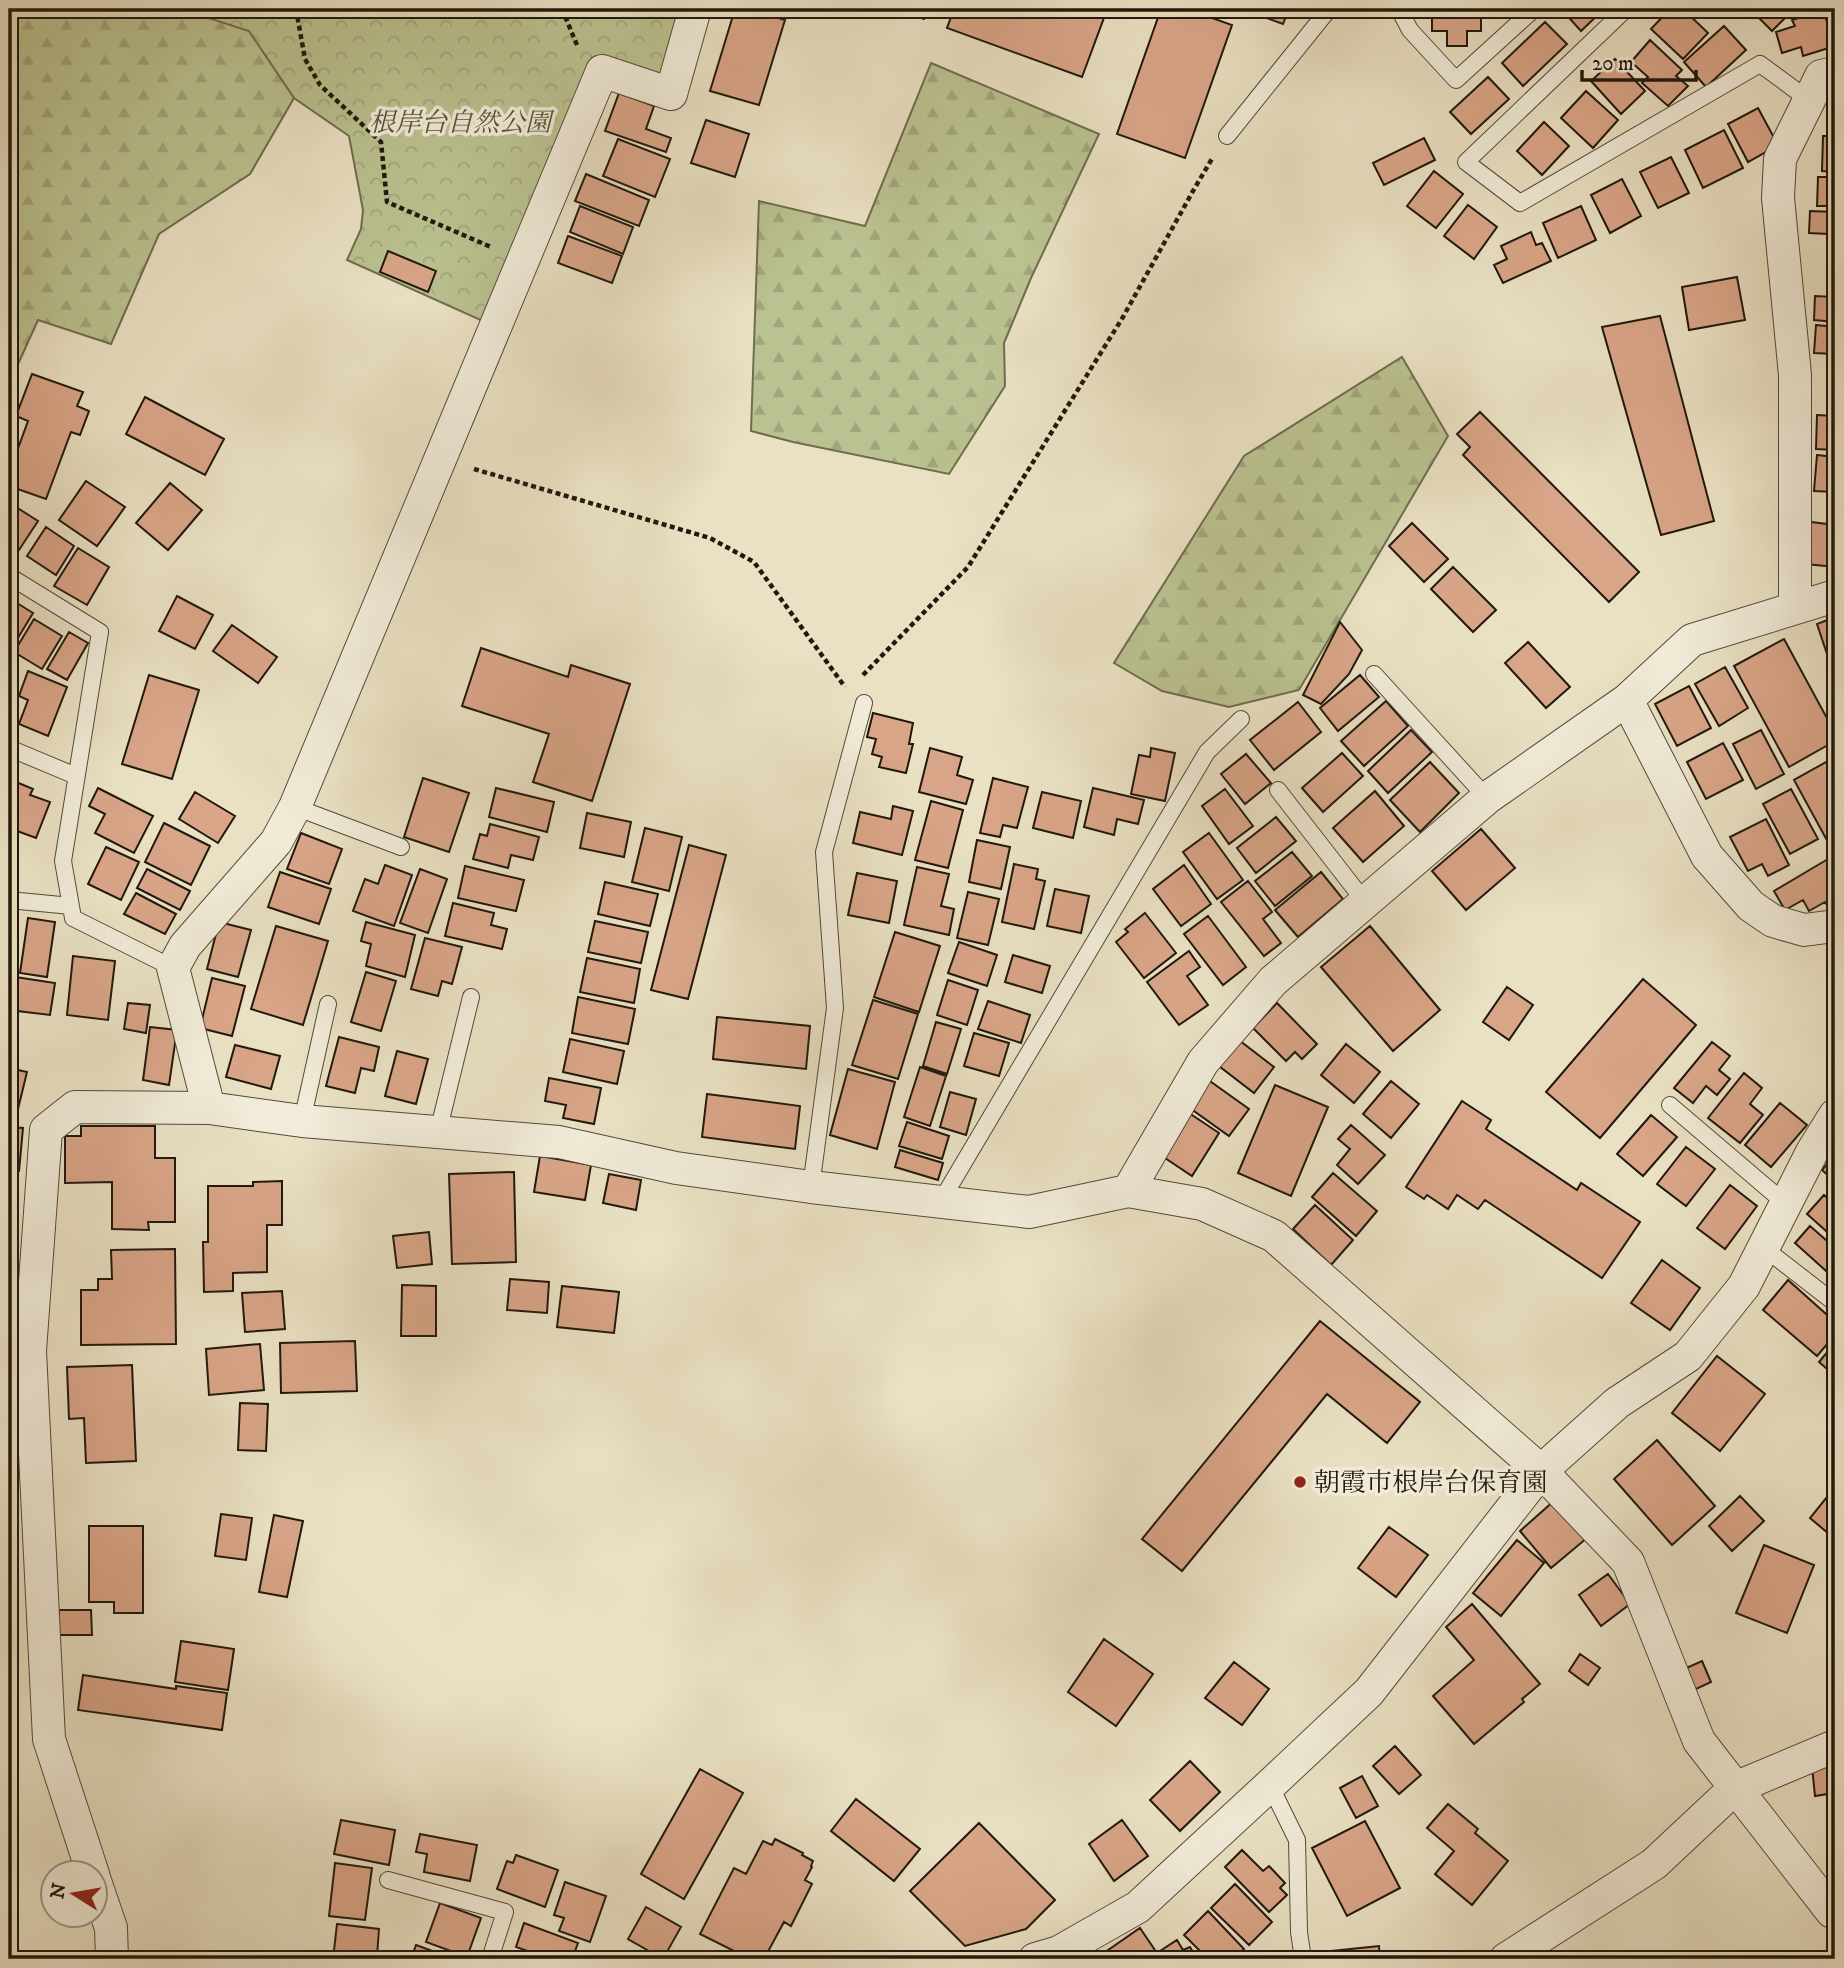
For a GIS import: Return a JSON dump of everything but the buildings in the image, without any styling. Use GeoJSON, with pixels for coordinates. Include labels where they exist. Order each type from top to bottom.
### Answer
{"type":"FeatureCollection","features":[{"type":"Feature","properties":{"kind":"street"},"geometry":{"type":"LineString","coordinates":[[209,1108],[173,968],[185,946],[276,842],[295,807],[603,71],[671,94],[695,9]]}},
{"type":"Feature","properties":{"kind":"street"},"geometry":{"type":"LineString","coordinates":[[1795,608],[1795,374],[1778,198],[1780,159],[1821,76],[1835,73]]}},
{"type":"Feature","properties":{"kind":"street"},"geometry":{"type":"LineString","coordinates":[[1128,1191],[1203,1062],[1273,981],[1486,798],[1627,700],[1692,639],[1835,596]]}},
{"type":"Feature","properties":{"kind":"street"},"geometry":{"type":"LineString","coordinates":[[1627,700],[1707,856],[1751,906],[1773,921],[1804,930],[1835,926]]}},
{"type":"Feature","properties":{"kind":"street"},"geometry":{"type":"LineString","coordinates":[[89,1860],[49,1739],[19,1352],[46,1130],[75,1107],[209,1108],[302,1121],[559,1142],[676,1168],[811,1187],[1029,1212],[1128,1191],[1202,1204],[1273,1236],[1541,1471],[1628,1562],[1699,1741],[1832,1912],[1835,1911]]}},
{"type":"Feature","properties":{"kind":"street"},"geometry":{"type":"LineString","coordinates":[[1035,1959],[1059,1952],[1138,1907],[1369,1692],[1541,1471],[1617,1403],[1688,1356],[1744,1286],[1812,1152],[1835,1115]]}},
{"type":"Feature","properties":{"kind":"street"},"geometry":{"type":"LineString","coordinates":[[1506,1959],[1654,1864],[1735,1788],[1835,1745]]}},
{"type":"Feature","properties":{"kind":"street"},"geometry":{"type":"LineString","coordinates":[[108,1919],[112,1959]]}},
{"type":"Feature","properties":{"kind":"lane"},"geometry":{"type":"LineString","coordinates":[[1227,136],[1329,9]]}},
{"type":"Feature","properties":{"kind":"lane"},"geometry":{"type":"LineString","coordinates":[[1399,9],[1410,30],[1456,80],[1534,9]]}},
{"type":"Feature","properties":{"kind":"lane"},"geometry":{"type":"LineString","coordinates":[[1626,9],[1466,162],[1520,203],[1760,64],[1809,100]]}},
{"type":"Feature","properties":{"kind":"lane"},"geometry":{"type":"LineString","coordinates":[[9,576],[100,632],[62,861],[73,918],[173,968]]}},
{"type":"Feature","properties":{"kind":"lane"},"geometry":{"type":"LineString","coordinates":[[1374,674],[1486,798]]}},
{"type":"Feature","properties":{"kind":"lane"},"geometry":{"type":"LineString","coordinates":[[811,1187],[835,1008],[824,852],[864,703]]}},
{"type":"Feature","properties":{"kind":"lane"},"geometry":{"type":"LineString","coordinates":[[941,1201],[1207,752],[1241,719]]}},
{"type":"Feature","properties":{"kind":"lane"},"geometry":{"type":"LineString","coordinates":[[9,748],[76,776]]}},
{"type":"Feature","properties":{"kind":"lane"},"geometry":{"type":"LineString","coordinates":[[1278,790],[1365,902]]}},
{"type":"Feature","properties":{"kind":"lane"},"geometry":{"type":"LineString","coordinates":[[295,807],[401,847]]}},
{"type":"Feature","properties":{"kind":"lane"},"geometry":{"type":"LineString","coordinates":[[9,900],[71,906]]}},
{"type":"Feature","properties":{"kind":"lane"},"geometry":{"type":"LineString","coordinates":[[438,1132],[471,997]]}},
{"type":"Feature","properties":{"kind":"lane"},"geometry":{"type":"LineString","coordinates":[[302,1121],[328,1004]]}},
{"type":"Feature","properties":{"kind":"lane"},"geometry":{"type":"LineString","coordinates":[[1670,1105],[1786,1204]]}},
{"type":"Feature","properties":{"kind":"lane"},"geometry":{"type":"LineString","coordinates":[[1764,1248],[1835,1303]]}},
{"type":"Feature","properties":{"kind":"lane"},"geometry":{"type":"LineString","coordinates":[[1270,1785],[1297,1840],[1299,1932],[1303,1959]]}},
{"type":"Feature","properties":{"kind":"lane"},"geometry":{"type":"LineString","coordinates":[[388,1880],[505,1912],[490,1959]]}},
{"type":"Feature","properties":{"kind":"path"},"geometry":{"type":"LineString","coordinates":[[562,9],[578,44],[576,54]]}},
{"type":"Feature","properties":{"kind":"path"},"geometry":{"type":"LineString","coordinates":[[298,10],[305,59],[320,85],[381,142],[387,202],[502,252]]}},
{"type":"Feature","properties":{"kind":"path"},"geometry":{"type":"LineString","coordinates":[[848,691],[968,567],[1123,317],[1227,136]]}},
{"type":"Feature","properties":{"kind":"path"},"geometry":{"type":"LineString","coordinates":[[440,459],[710,538],[754,562],[855,700],[864,703]]}},
{"type":"Feature","properties":{"kind":"green space"},"geometry":{"type":"Polygon","coordinates":[[[9,9],[283,9],[280,16],[294,98],[250,174],[159,234],[111,344],[38,320],[9,384],[9,9]]]}},
{"type":"Feature","properties":{"kind":"green space","name":"根岸台自然公園"},"geometry":{"type":"Polygon","coordinates":[[[181,9],[695,9],[671,94],[603,71],[496,327],[347,260],[361,229],[363,210],[349,136],[294,98],[249,31],[181,9]]]}},
{"type":"Feature","properties":{"kind":"green space"},"geometry":{"type":"Polygon","coordinates":[[[931,63],[1099,134],[1031,278],[1004,343],[1005,386],[949,474],[751,431],[759,201],[865,226],[931,63]]]}},
{"type":"Feature","properties":{"kind":"green space"},"geometry":{"type":"Polygon","coordinates":[[[1402,357],[1448,436],[1299,690],[1229,707],[1162,691],[1114,663],[1244,456],[1402,357]]]}},
{"type":"Feature","properties":{"kind":"place","name":"朝霞市根岸台保育園"},"geometry":{"type":"Point","coordinates":[1300,1482]}}]}
